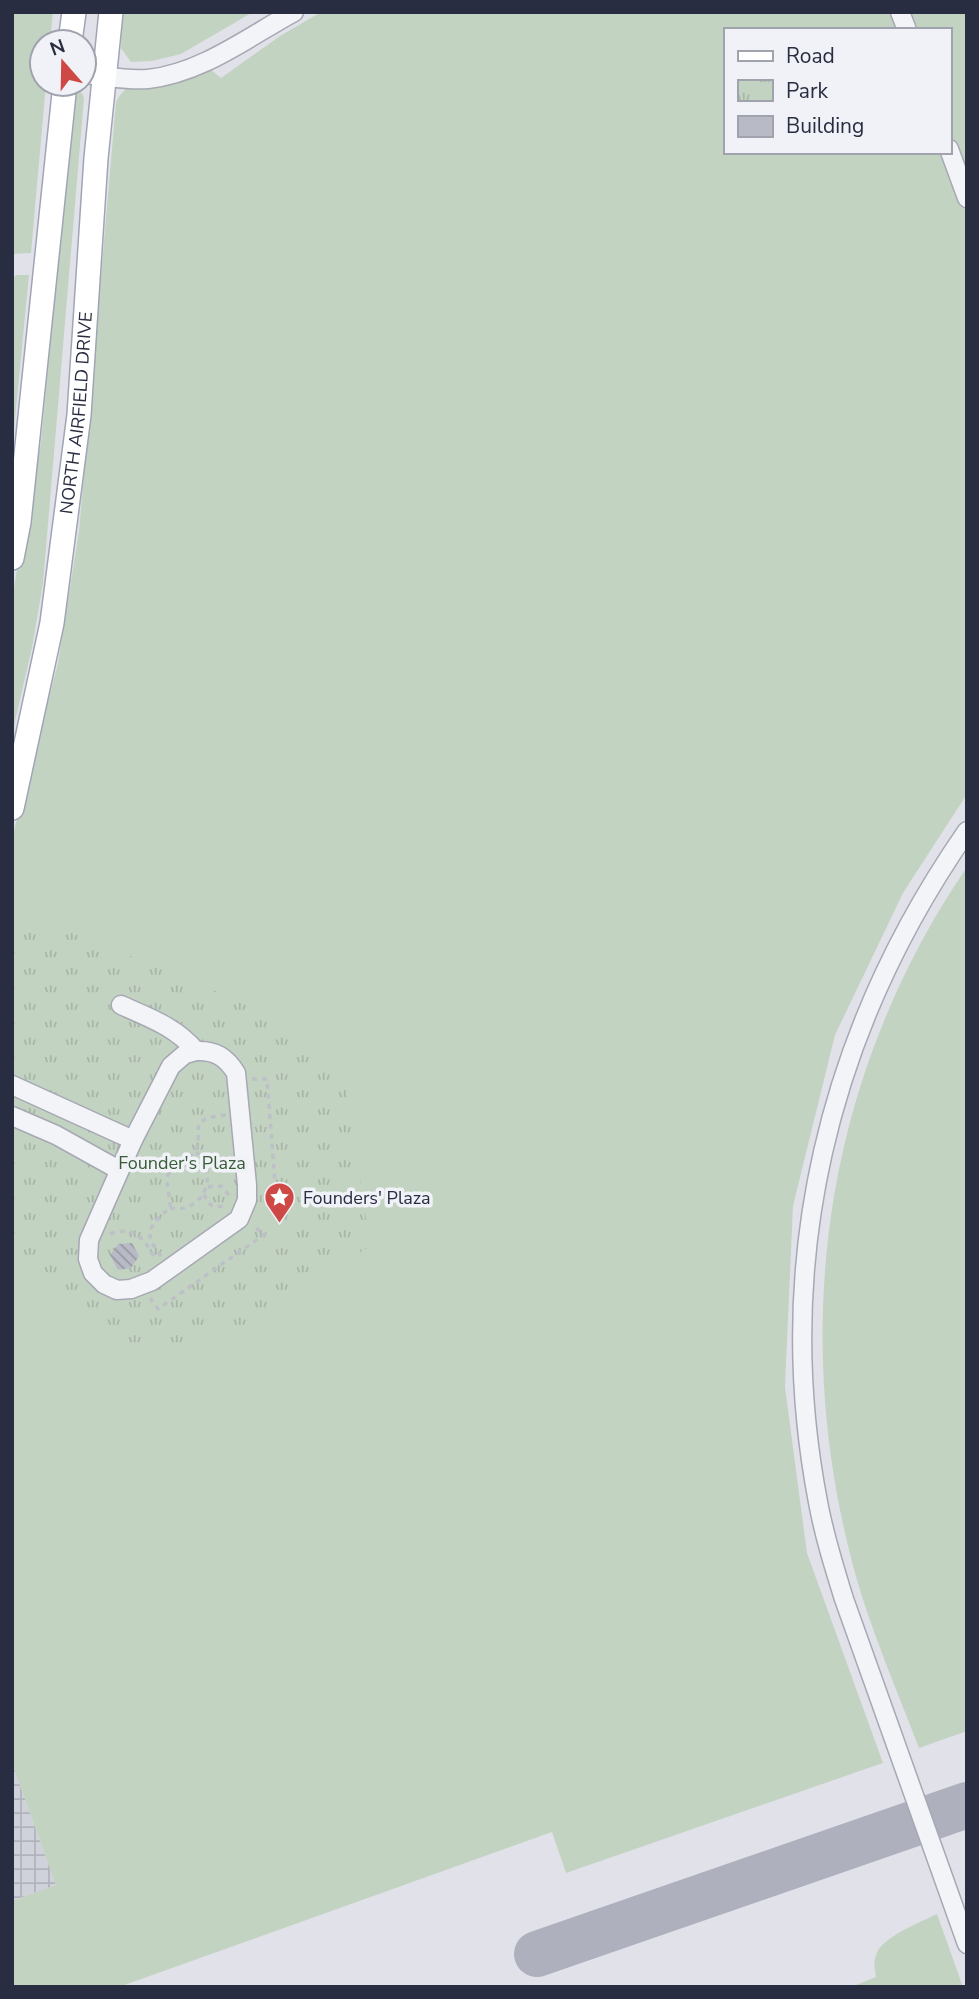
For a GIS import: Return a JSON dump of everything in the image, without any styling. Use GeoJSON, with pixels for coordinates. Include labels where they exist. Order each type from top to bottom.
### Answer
{"type":"FeatureCollection","features":[{"type":"Feature","properties":{"kind":"main road","name":"NORTH AIRFIELD DRIVE"},"geometry":{"type":"LineString","coordinates":[[98,60],[111,12]]}},
{"type":"Feature","properties":{"kind":"main road"},"geometry":{"type":"LineString","coordinates":[[12,558],[19,522],[64,98]]}},
{"type":"Feature","properties":{"kind":"main road","name":"NORTH AIRFIELD DRIVE"},"geometry":{"type":"LineString","coordinates":[[12,808],[52,624],[79,415],[93,98]]}},
{"type":"Feature","properties":{"kind":"lane"},"geometry":{"type":"LineString","coordinates":[[98,75],[145,79],[174,75],[205,63],[295,12]]}},
{"type":"Feature","properties":{"kind":"lane"},"geometry":{"type":"LineString","coordinates":[[951,154],[967,198]]}},
{"type":"Feature","properties":{"kind":"lane"},"geometry":{"type":"LineString","coordinates":[[967,831],[921,901],[901,938],[864,1018],[837,1094],[817,1178],[810,1224],[805,1266],[803,1348],[811,1457],[828,1545],[848,1611],[967,1944]]}},
{"type":"Feature","properties":{"kind":"lane"},"geometry":{"type":"LineString","coordinates":[[121,1005],[166,1024],[186,1038],[196,1051]]}},
{"type":"Feature","properties":{"kind":"lane"},"geometry":{"type":"LineString","coordinates":[[196,1051],[215,1052],[231,1064],[236,1073],[240,1113],[247,1200],[244,1210],[229,1227],[164,1264],[152,1280],[124,1290],[104,1284],[93,1273],[88,1259],[89,1240],[133,1140],[172,1066],[185,1054],[196,1051]]}},
{"type":"Feature","properties":{"kind":"lane"},"geometry":{"type":"LineString","coordinates":[[12,1085],[133,1140]]}},
{"type":"Feature","properties":{"kind":"lane"},"geometry":{"type":"LineString","coordinates":[[55,1135],[69,1110]]}},
{"type":"Feature","properties":{"kind":"lane"},"geometry":{"type":"LineString","coordinates":[[12,1116],[55,1135],[119,1170]]}},
{"type":"Feature","properties":{"kind":"path"},"geometry":{"type":"LineString","coordinates":[[252,1079],[267,1079],[277,1209],[261,1204],[256,1214]]}},
{"type":"Feature","properties":{"kind":"path"},"geometry":{"type":"LineString","coordinates":[[170,1208],[168,1176],[172,1169],[186,1161],[195,1151],[198,1126],[204,1119],[240,1113]]}},
{"type":"Feature","properties":{"kind":"path"},"geometry":{"type":"LineString","coordinates":[[164,1264],[149,1234],[153,1223],[170,1208],[182,1208],[204,1194],[208,1187],[204,1163],[195,1151]]}},
{"type":"Feature","properties":{"kind":"path"},"geometry":{"type":"LineString","coordinates":[[204,1194],[208,1203],[215,1208],[233,1202],[222,1186],[208,1187]]}},
{"type":"Feature","properties":{"kind":"path"},"geometry":{"type":"LineString","coordinates":[[149,1297],[158,1309],[248,1243],[265,1234],[251,1225]]}},
{"type":"Feature","properties":{"kind":"path"},"geometry":{"type":"LineString","coordinates":[[105,1237],[131,1231],[145,1240],[164,1264]]}},
{"type":"Feature","properties":{"kind":"shaded area"},"geometry":{"type":"Polygon","coordinates":[[[12,1763],[56,1885],[12,1901],[12,1763]]]}},
{"type":"Feature","properties":{"kind":"green space"},"geometry":{"type":"Polygon","coordinates":[[[12,12],[53,12],[51,28],[28,28],[28,98],[45,98],[31,253],[12,254],[12,12]]]}},
{"type":"Feature","properties":{"kind":"green space"},"geometry":{"type":"Polygon","coordinates":[[[122,12],[253,12],[181,54],[152,61],[131,62],[121,48],[122,12]]]}},
{"type":"Feature","properties":{"kind":"green space"},"geometry":{"type":"Polygon","coordinates":[[[321,12],[967,12],[967,794],[903,893],[835,1035],[793,1206],[785,1387],[807,1553],[883,1763],[566,1873],[552,1832],[119,1987],[12,1987],[12,1901],[56,1885],[12,1763],[12,838],[58,663],[79,531],[116,102],[121,94],[132,86],[174,84],[210,69],[221,78],[280,36],[321,12]]]}},
{"type":"Feature","properties":{"kind":"green space"},"geometry":{"type":"Polygon","coordinates":[[[84,98],[43,583],[32,648],[12,734],[12,601],[24,523],[41,443],[73,100],[84,98]]]}},
{"type":"Feature","properties":{"kind":"green space"},"geometry":{"type":"Polygon","coordinates":[[[16,275],[29,275],[12,450],[12,279],[16,275]]]}},
{"type":"Feature","properties":{"kind":"green space"},"geometry":{"type":"Polygon","coordinates":[[[967,867],[967,1731],[919,1748],[873,1627],[850,1554],[832,1465],[823,1375],[824,1286],[834,1198],[853,1111],[882,1027],[920,945],[967,867]]]}},
{"type":"Feature","properties":{"kind":"green space","name":"Founder's Plaza"},"geometry":{"type":"Polygon","coordinates":[[[23,914],[189,979],[258,1011],[295,1032],[322,1054],[346,1084],[370,1246],[234,1331],[181,1343],[148,1347],[120,1340],[12,1261],[12,943],[23,914]]]}},
{"type":"Feature","properties":{"kind":"green space"},"geometry":{"type":"Polygon","coordinates":[[[937,1914],[963,1987],[851,1987],[876,1977],[875,1958],[885,1942],[937,1914]]]}},
{"type":"Feature","properties":{"kind":"building"},"geometry":{"type":"Polygon","coordinates":[[[132,1243],[139,1256],[131,1268],[118,1270],[110,1255],[118,1244],[132,1243]]]}},
{"type":"Feature","properties":{"kind":"taxiway"},"geometry":{"type":"LineString","coordinates":[[537,1954],[967,1805]]}},
{"type":"Feature","properties":{"kind":"place","name":"Founders' Plaza"},"geometry":{"type":"Point","coordinates":[280,1225]}}]}
